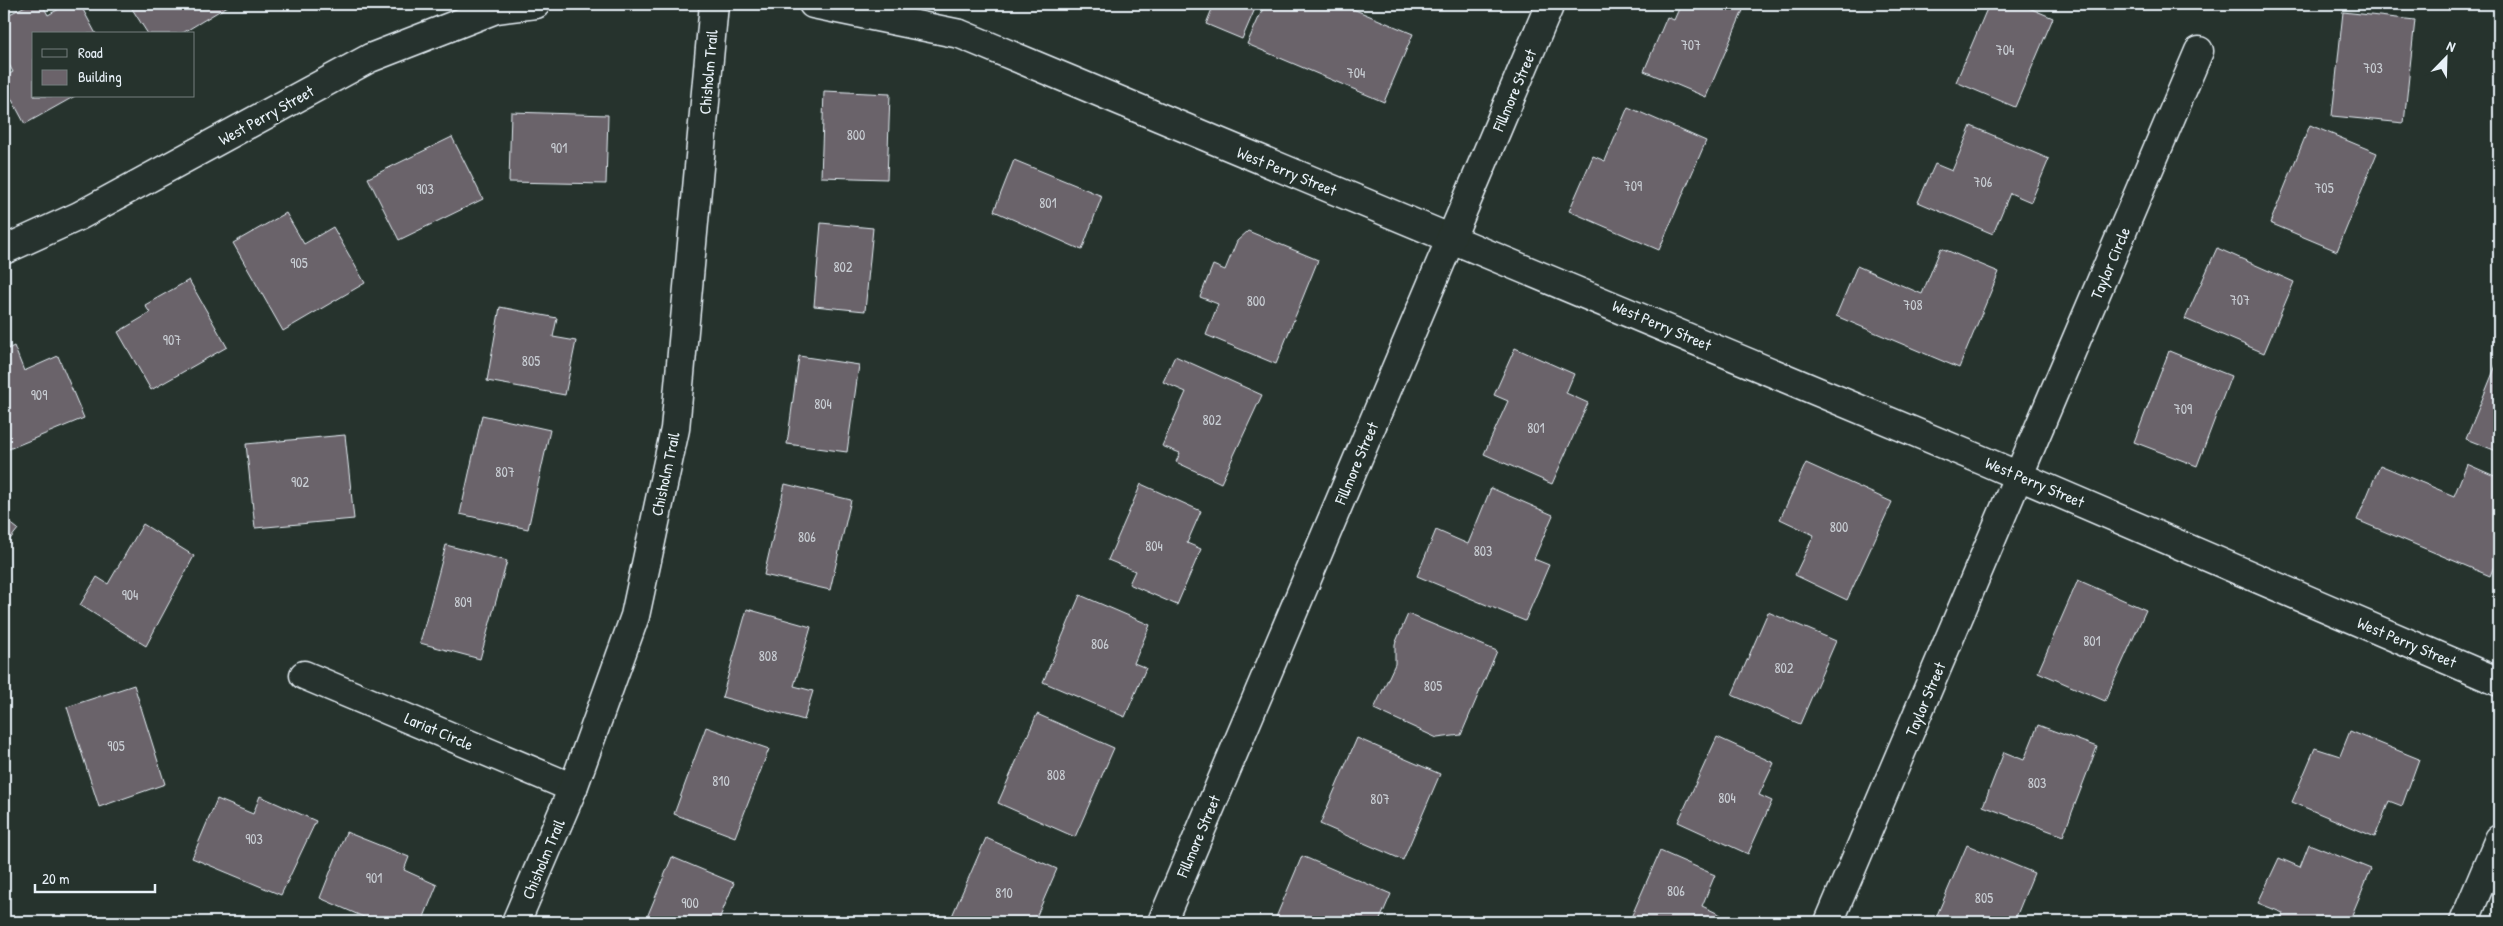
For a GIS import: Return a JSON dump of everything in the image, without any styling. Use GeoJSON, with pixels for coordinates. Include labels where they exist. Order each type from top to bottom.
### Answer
{"type":"FeatureCollection","features":[{"type":"Feature","properties":{"kind":"street","name":"West Perry Street"},"geometry":{"type":"LineString","coordinates":[[4,250],[79,216],[370,58],[496,9],[536,4]]}},
{"type":"Feature","properties":{"kind":"street","name":"Chisholm Trail"},"geometry":{"type":"LineString","coordinates":[[516,922],[573,788],[635,616],[675,429],[714,4]]}},
{"type":"Feature","properties":{"kind":"street","name":"West Perry Street"},"geometry":{"type":"LineString","coordinates":[[812,4],[960,34],[1294,174],[1451,237],[2020,476],[2499,682]]}},
{"type":"Feature","properties":{"kind":"street","name":"Fillmore Street"},"geometry":{"type":"LineString","coordinates":[[1162,922],[1550,4]]}},
{"type":"Feature","properties":{"kind":"street","name":"Taylor Circle"},"geometry":{"type":"LineString","coordinates":[[2020,476],[2200,51]]}},
{"type":"Feature","properties":{"kind":"street","name":"Taylor Street"},"geometry":{"type":"LineString","coordinates":[[1829,922],[2020,476]]}},
{"type":"Feature","properties":{"kind":"street","name":"Lariat Circle"},"geometry":{"type":"LineString","coordinates":[[304,675],[573,788]]}},
{"type":"Feature","properties":{"kind":"street"},"geometry":{"type":"LineString","coordinates":[[2464,922],[2499,839]]}},
{"type":"Feature","properties":{"kind":"building"},"geometry":{"type":"Polygon","coordinates":[[[29,4],[42,4],[48,15],[68,4],[80,4],[95,32],[32,32],[32,98],[71,98],[25,124],[4,85],[4,77],[13,72],[4,55],[4,17],[29,4]]]}},
{"type":"Feature","properties":{"kind":"building"},"geometry":{"type":"Polygon","coordinates":[[[129,4],[231,4],[184,32],[147,32],[129,4]]]}},
{"type":"Feature","properties":{"kind":"building"},"geometry":{"type":"Polygon","coordinates":[[[1214,4],[1257,4],[1242,39],[1206,24],[1214,4]]]}},
{"type":"Feature","properties":{"kind":"building"},"geometry":{"type":"Polygon","coordinates":[[[1265,4],[1341,4],[1413,34],[1384,102],[1247,44],[1265,4]]]}},
{"type":"Feature","properties":{"kind":"building"},"geometry":{"type":"Polygon","coordinates":[[[1681,4],[1733,4],[1744,8],[1706,97],[1644,71],[1667,17],[1674,20],[1681,4]]]}},
{"type":"Feature","properties":{"kind":"building"},"geometry":{"type":"Polygon","coordinates":[[[1989,4],[2020,4],[2053,18],[2015,107],[1956,82],[1989,4]]]}},
{"type":"Feature","properties":{"kind":"building"},"geometry":{"type":"Polygon","coordinates":[[[2343,12],[2415,20],[2404,123],[2332,116],[2343,12]]]}},
{"type":"Feature","properties":{"kind":"building"},"geometry":{"type":"Polygon","coordinates":[[[824,91],[890,94],[887,179],[821,177],[824,91]]]}},
{"type":"Feature","properties":{"kind":"building"},"geometry":{"type":"Polygon","coordinates":[[[1628,107],[1706,141],[1659,250],[1569,211],[1593,156],[1605,161],[1628,107]]]}},
{"type":"Feature","properties":{"kind":"building"},"geometry":{"type":"Polygon","coordinates":[[[511,112],[608,115],[606,184],[509,182],[511,112]]]}},
{"type":"Feature","properties":{"kind":"building"},"geometry":{"type":"Polygon","coordinates":[[[2310,125],[2377,153],[2337,251],[2270,223],[2310,125]]]}},
{"type":"Feature","properties":{"kind":"building"},"geometry":{"type":"Polygon","coordinates":[[[1971,126],[2049,159],[2031,202],[2010,193],[1993,234],[1918,202],[1935,164],[1952,171],[1971,126]]]}},
{"type":"Feature","properties":{"kind":"building"},"geometry":{"type":"Polygon","coordinates":[[[452,137],[483,199],[399,240],[368,178],[452,137]]]}},
{"type":"Feature","properties":{"kind":"building"},"geometry":{"type":"Polygon","coordinates":[[[1014,160],[1102,196],[1082,250],[994,211],[1014,160]]]}},
{"type":"Feature","properties":{"kind":"building"},"geometry":{"type":"Polygon","coordinates":[[[286,213],[304,244],[333,227],[365,283],[283,331],[233,243],[286,213]]]}},
{"type":"Feature","properties":{"kind":"building"},"geometry":{"type":"Polygon","coordinates":[[[821,223],[873,228],[865,311],[814,306],[821,223]]]}},
{"type":"Feature","properties":{"kind":"building"},"geometry":{"type":"Polygon","coordinates":[[[1248,231],[1318,260],[1276,364],[1206,335],[1218,304],[1200,297],[1213,265],[1225,270],[1237,241],[1248,231]]]}},
{"type":"Feature","properties":{"kind":"building"},"geometry":{"type":"Polygon","coordinates":[[[1941,248],[1999,272],[1959,368],[1836,316],[1857,266],[1922,294],[1941,248]]]}},
{"type":"Feature","properties":{"kind":"building"},"geometry":{"type":"Polygon","coordinates":[[[2217,248],[2294,282],[2264,353],[2185,319],[2217,248]]]}},
{"type":"Feature","properties":{"kind":"building"},"geometry":{"type":"Polygon","coordinates":[[[189,280],[227,347],[151,390],[118,332],[150,313],[145,305],[189,280]]]}},
{"type":"Feature","properties":{"kind":"building"},"geometry":{"type":"Polygon","coordinates":[[[2499,299],[2499,311],[2495,309],[2499,299]]]}},
{"type":"Feature","properties":{"kind":"building"},"geometry":{"type":"Polygon","coordinates":[[[500,307],[557,318],[553,337],[576,341],[565,395],[487,381],[500,307]]]}},
{"type":"Feature","properties":{"kind":"building"},"geometry":{"type":"Polygon","coordinates":[[[14,346],[24,371],[58,356],[84,418],[4,451],[4,351],[14,346]]]}},
{"type":"Feature","properties":{"kind":"building"},"geometry":{"type":"Polygon","coordinates":[[[1515,348],[1574,374],[1566,393],[1588,403],[1552,484],[1484,454],[1508,401],[1494,395],[1515,348]]]}},
{"type":"Feature","properties":{"kind":"building"},"geometry":{"type":"Polygon","coordinates":[[[2169,351],[2231,376],[2197,466],[2134,442],[2169,351]]]}},
{"type":"Feature","properties":{"kind":"building"},"geometry":{"type":"Polygon","coordinates":[[[799,356],[859,365],[847,452],[787,444],[799,356]]]}},
{"type":"Feature","properties":{"kind":"building"},"geometry":{"type":"Polygon","coordinates":[[[1175,356],[1262,395],[1221,483],[1176,462],[1180,453],[1162,446],[1186,392],[1163,382],[1175,356]]]}},
{"type":"Feature","properties":{"kind":"building"},"geometry":{"type":"Polygon","coordinates":[[[2499,358],[2499,452],[2466,439],[2499,358]]]}},
{"type":"Feature","properties":{"kind":"building"},"geometry":{"type":"Polygon","coordinates":[[[482,415],[550,430],[528,529],[460,514],[482,415]]]}},
{"type":"Feature","properties":{"kind":"building"},"geometry":{"type":"Polygon","coordinates":[[[345,435],[354,519],[255,528],[246,444],[345,435]]]}},
{"type":"Feature","properties":{"kind":"building"},"geometry":{"type":"Polygon","coordinates":[[[1806,463],[1892,502],[1847,600],[1795,575],[1814,535],[1780,519],[1806,463]]]}},
{"type":"Feature","properties":{"kind":"building"},"geometry":{"type":"Polygon","coordinates":[[[2467,464],[2499,478],[2499,554],[2490,576],[2357,520],[2380,465],[2454,496],[2467,464]]]}},
{"type":"Feature","properties":{"kind":"building"},"geometry":{"type":"Polygon","coordinates":[[[785,484],[851,500],[830,590],[764,575],[785,484]]]}},
{"type":"Feature","properties":{"kind":"building"},"geometry":{"type":"Polygon","coordinates":[[[1141,484],[1201,511],[1187,543],[1201,549],[1177,605],[1129,584],[1135,571],[1108,560],[1141,484]]]}},
{"type":"Feature","properties":{"kind":"building"},"geometry":{"type":"Polygon","coordinates":[[[1491,488],[1553,515],[1534,559],[1549,565],[1525,621],[1417,576],[1436,530],[1468,544],[1491,488]]]}},
{"type":"Feature","properties":{"kind":"building"},"geometry":{"type":"Polygon","coordinates":[[[4,518],[18,529],[4,547],[4,518]]]}},
{"type":"Feature","properties":{"kind":"building"},"geometry":{"type":"Polygon","coordinates":[[[143,524],[194,556],[146,646],[80,605],[97,577],[108,584],[143,524]]]}},
{"type":"Feature","properties":{"kind":"building"},"geometry":{"type":"Polygon","coordinates":[[[446,545],[507,561],[480,659],[420,643],[446,545]]]}},
{"type":"Feature","properties":{"kind":"building"},"geometry":{"type":"Polygon","coordinates":[[[2078,580],[2146,610],[2105,701],[2038,672],[2078,580]]]}},
{"type":"Feature","properties":{"kind":"building"},"geometry":{"type":"Polygon","coordinates":[[[1080,595],[1150,625],[1134,663],[1146,668],[1125,717],[1043,682],[1080,595]]]}},
{"type":"Feature","properties":{"kind":"building"},"geometry":{"type":"Polygon","coordinates":[[[747,609],[811,627],[794,686],[813,691],[804,720],[722,697],[747,609]]]}},
{"type":"Feature","properties":{"kind":"building"},"geometry":{"type":"Polygon","coordinates":[[[1768,612],[1836,641],[1800,724],[1732,695],[1768,612]]]}},
{"type":"Feature","properties":{"kind":"building"},"geometry":{"type":"Polygon","coordinates":[[[1408,614],[1497,651],[1461,735],[1437,738],[1374,709],[1395,664],[1395,644],[1408,614]]]}},
{"type":"Feature","properties":{"kind":"building"},"geometry":{"type":"Polygon","coordinates":[[[134,685],[165,784],[99,807],[67,707],[134,685]]]}},
{"type":"Feature","properties":{"kind":"building"},"geometry":{"type":"Polygon","coordinates":[[[1037,714],[1114,748],[1075,837],[998,803],[1037,714]]]}},
{"type":"Feature","properties":{"kind":"building"},"geometry":{"type":"Polygon","coordinates":[[[2038,725],[2097,747],[2063,836],[1983,806],[2004,752],[2024,760],[2038,725]]]}},
{"type":"Feature","properties":{"kind":"building"},"geometry":{"type":"Polygon","coordinates":[[[706,727],[769,749],[735,837],[674,814],[706,727]]]}},
{"type":"Feature","properties":{"kind":"building"},"geometry":{"type":"Polygon","coordinates":[[[2350,731],[2419,759],[2402,806],[2389,801],[2375,837],[2292,802],[2315,748],[2340,756],[2350,731]]]}},
{"type":"Feature","properties":{"kind":"building"},"geometry":{"type":"Polygon","coordinates":[[[1717,737],[1774,763],[1759,795],[1772,801],[1748,854],[1678,822],[1717,737]]]}},
{"type":"Feature","properties":{"kind":"building"},"geometry":{"type":"Polygon","coordinates":[[[1357,738],[1440,774],[1403,860],[1320,824],[1357,738]]]}},
{"type":"Feature","properties":{"kind":"building"},"geometry":{"type":"Polygon","coordinates":[[[260,796],[316,821],[281,895],[192,858],[217,799],[253,814],[260,796]]]}},
{"type":"Feature","properties":{"kind":"building"},"geometry":{"type":"Polygon","coordinates":[[[346,832],[409,857],[404,870],[437,885],[422,922],[375,922],[320,898],[346,832]]]}},
{"type":"Feature","properties":{"kind":"building"},"geometry":{"type":"Polygon","coordinates":[[[986,838],[1057,869],[1034,922],[957,922],[952,916],[986,838]]]}},
{"type":"Feature","properties":{"kind":"building"},"geometry":{"type":"Polygon","coordinates":[[[2309,844],[2371,869],[2349,922],[2279,922],[2283,913],[2258,903],[2279,858],[2300,867],[2309,844]]]}},
{"type":"Feature","properties":{"kind":"building"},"geometry":{"type":"Polygon","coordinates":[[[1967,845],[2034,873],[2014,922],[1934,922],[1967,845]]]}},
{"type":"Feature","properties":{"kind":"building"},"geometry":{"type":"Polygon","coordinates":[[[1660,851],[1715,875],[1702,906],[1721,915],[1717,922],[1629,922],[1660,851]]]}},
{"type":"Feature","properties":{"kind":"building"},"geometry":{"type":"Polygon","coordinates":[[[1302,856],[1391,894],[1379,922],[1274,922],[1302,856]]]}},
{"type":"Feature","properties":{"kind":"building"},"geometry":{"type":"Polygon","coordinates":[[[672,857],[734,883],[718,922],[645,922],[672,857]]]}}]}
